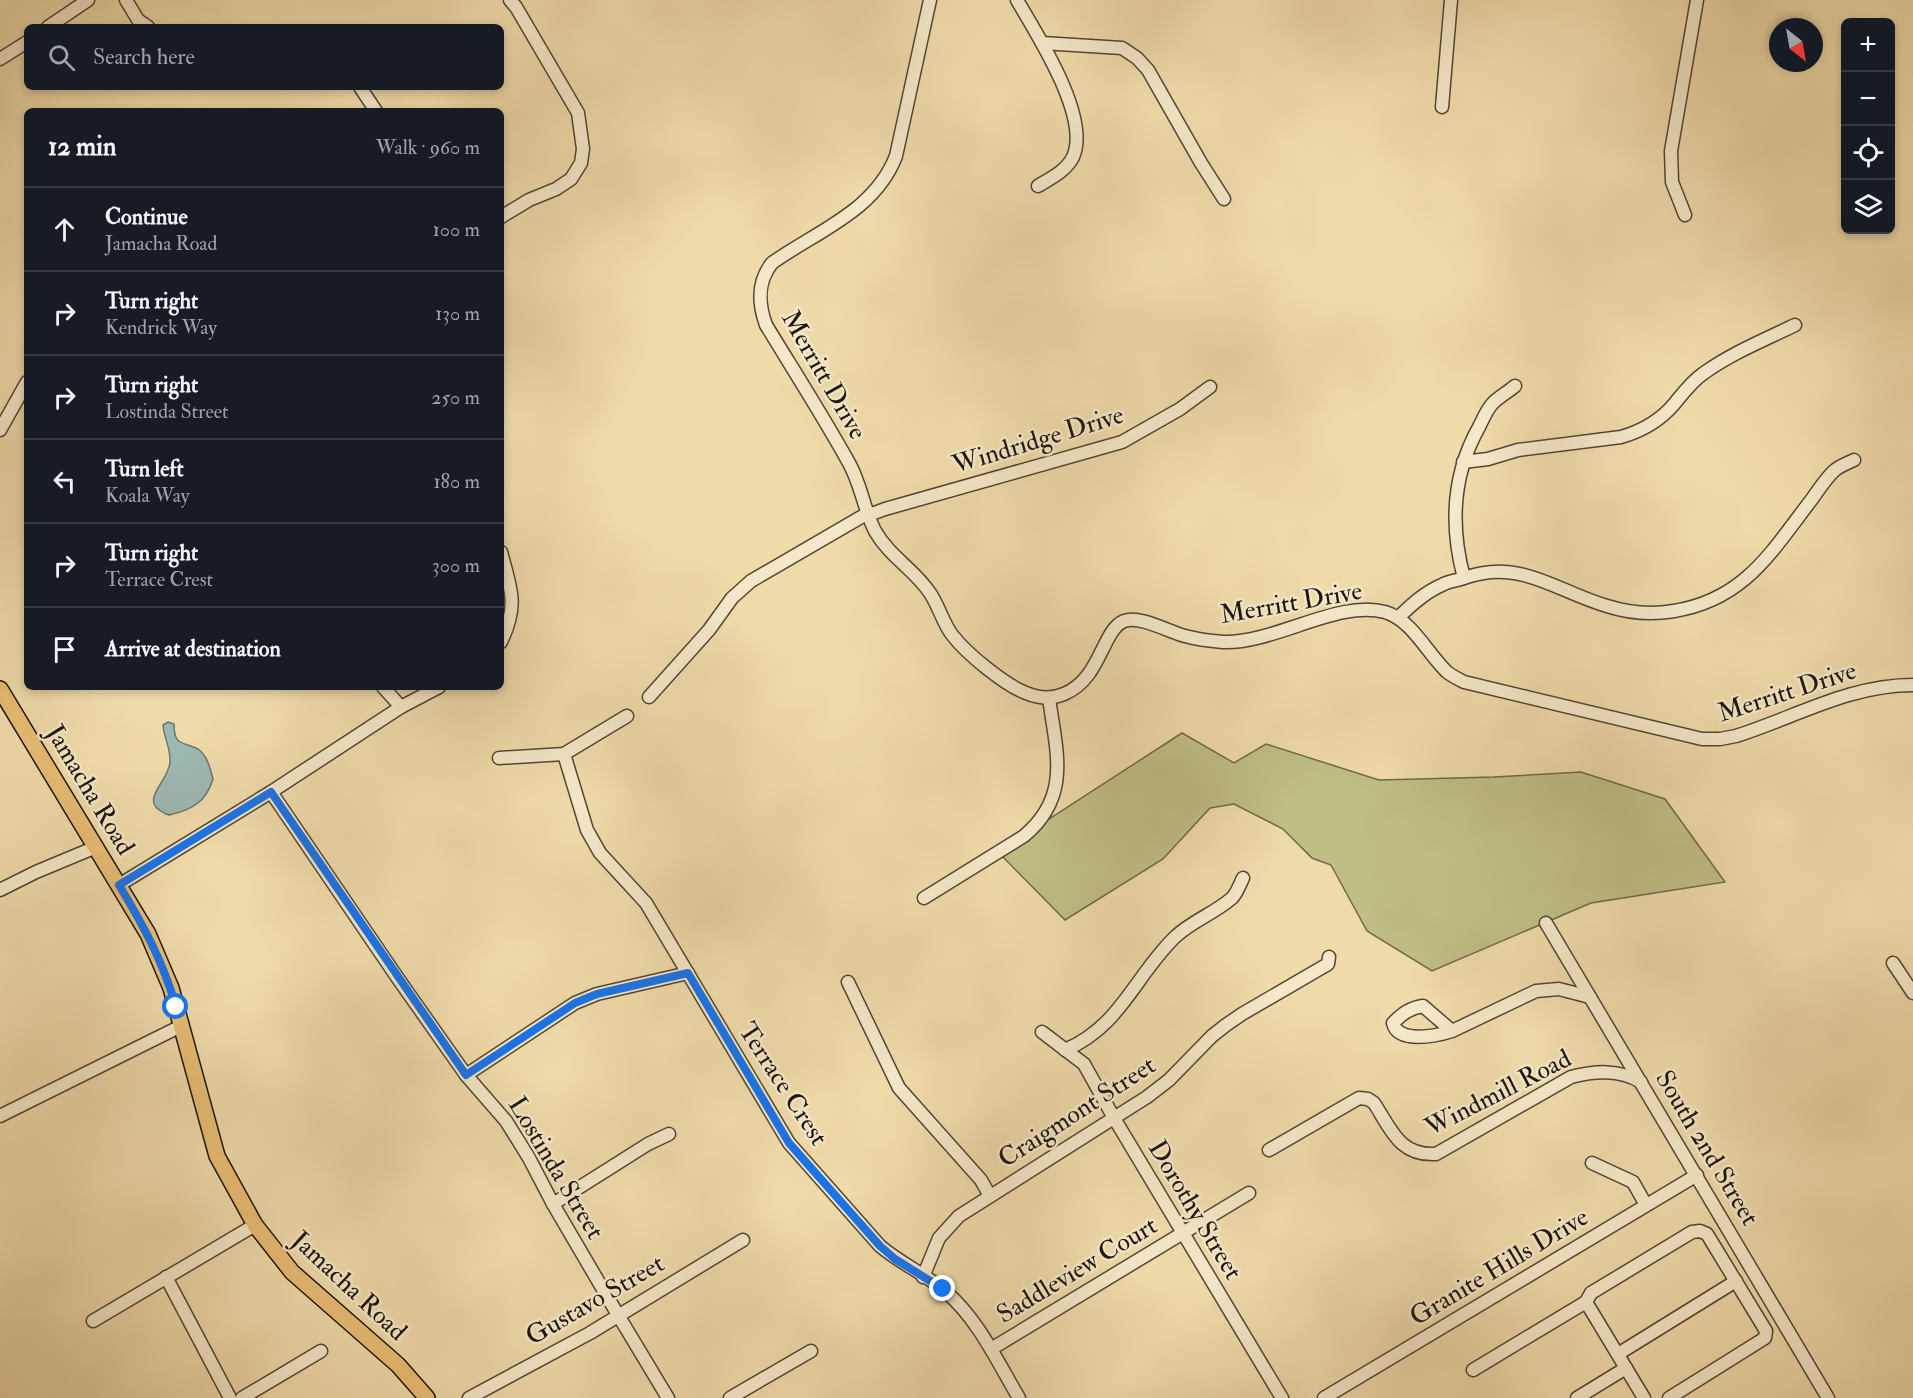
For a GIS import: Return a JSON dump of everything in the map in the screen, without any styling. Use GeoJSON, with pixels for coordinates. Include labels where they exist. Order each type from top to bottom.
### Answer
{"type":"FeatureCollection","features":[{"type":"Feature","properties":{"kind":"main road","name":"Jamacha Road"},"geometry":{"type":"LineString","coordinates":[[0,688],[148,934],[171,988],[217,1156],[255,1226],[292,1272],[398,1365],[427,1398]]}},
{"type":"Feature","properties":{"kind":"street"},"geometry":{"type":"LineString","coordinates":[[52,24],[88,0]]}},
{"type":"Feature","properties":{"kind":"street"},"geometry":{"type":"LineString","coordinates":[[126,0],[138,20],[144,24]]}},
{"type":"Feature","properties":{"kind":"street"},"geometry":{"type":"LineString","coordinates":[[504,215],[572,179],[581,163],[583,149],[578,113],[510,0]]}},
{"type":"Feature","properties":{"kind":"street","name":"Merritt Drive"},"geometry":{"type":"LineString","coordinates":[[930,0],[891,170],[865,203],[834,225],[772,262],[766,270],[760,287],[760,309],[766,325],[850,466],[874,530],[884,544],[930,592],[953,636],[987,668],[1026,693],[1049,698],[1066,693],[1086,679],[1114,629],[1126,620],[1144,622],[1186,636],[1223,642],[1281,632],[1355,610],[1373,610],[1398,618],[1449,674],[1464,682],[1702,739],[1736,736],[1853,693],[1893,685],[1913,685]]}},
{"type":"Feature","properties":{"kind":"street"},"geometry":{"type":"LineString","coordinates":[[1017,0],[1042,42],[1068,96],[1077,142],[1067,166],[1038,186]]}},
{"type":"Feature","properties":{"kind":"street"},"geometry":{"type":"LineString","coordinates":[[1442,107],[1451,0]]}},
{"type":"Feature","properties":{"kind":"street"},"geometry":{"type":"LineString","coordinates":[[1685,215],[1672,182],[1671,151],[1696,0]]}},
{"type":"Feature","properties":{"kind":"street"},"geometry":{"type":"LineString","coordinates":[[1042,42],[1122,48],[1137,58],[1148,70],[1224,199]]}},
{"type":"Feature","properties":{"kind":"street"},"geometry":{"type":"LineString","coordinates":[[0,59],[24,44]]}},
{"type":"Feature","properties":{"kind":"street"},"geometry":{"type":"LineString","coordinates":[[362,90],[374,108]]}},
{"type":"Feature","properties":{"kind":"street"},"geometry":{"type":"LineString","coordinates":[[1463,462],[1488,459],[1518,450],[1632,434],[1663,416],[1687,388],[1725,359],[1795,325]]}},
{"type":"Feature","properties":{"kind":"street","name":"Windridge Drive"},"geometry":{"type":"LineString","coordinates":[[649,697],[709,630],[732,598],[751,581],[868,514],[1122,442],[1180,409],[1210,387]]}},
{"type":"Feature","properties":{"kind":"street"},"geometry":{"type":"LineString","coordinates":[[1464,578],[1456,550],[1454,510],[1463,462],[1492,403],[1515,387]]}},
{"type":"Feature","properties":{"kind":"street"},"geometry":{"type":"LineString","coordinates":[[0,430],[21,402]]}},
{"type":"Feature","properties":{"kind":"street"},"geometry":{"type":"LineString","coordinates":[[1398,618],[1417,600],[1442,584],[1484,572],[1518,573],[1537,577],[1606,606],[1635,613],[1652,614],[1688,608],[1727,592],[1751,575],[1761,566],[1834,470],[1854,460]]}},
{"type":"Feature","properties":{"kind":"street"},"geometry":{"type":"LineString","coordinates":[[504,563],[513,596],[509,625],[504,636]]}},
{"type":"Feature","properties":{"kind":"street"},"geometry":{"type":"LineString","coordinates":[[386,690],[401,707]]}},
{"type":"Feature","properties":{"kind":"street"},"geometry":{"type":"LineString","coordinates":[[119,885],[271,792],[401,707],[433,690]]}},
{"type":"Feature","properties":{"kind":"street"},"geometry":{"type":"LineString","coordinates":[[924,898],[1024,836],[1045,815],[1058,784],[1058,765],[1049,698]]}},
{"type":"Feature","properties":{"kind":"street"},"geometry":{"type":"LineString","coordinates":[[499,759],[564,754],[627,716]]}},
{"type":"Feature","properties":{"kind":"street","name":"Terrace Crest"},"geometry":{"type":"LineString","coordinates":[[564,754],[577,802],[587,830],[596,846],[611,866],[646,903],[789,1143],[880,1246],[895,1259],[943,1289],[960,1305],[991,1349],[1019,1398]]}},
{"type":"Feature","properties":{"kind":"street","name":"Lostinda Street"},"geometry":{"type":"LineString","coordinates":[[271,792],[466,1075],[506,1121],[668,1398]]}},
{"type":"Feature","properties":{"kind":"street"},"geometry":{"type":"LineString","coordinates":[[0,891],[36,872],[96,847]]}},
{"type":"Feature","properties":{"kind":"street"},"geometry":{"type":"LineString","coordinates":[[1065,1050],[1082,1043],[1101,1028],[1127,1000],[1140,978],[1161,951],[1178,934],[1233,897],[1243,878]]}},
{"type":"Feature","properties":{"kind":"street","name":"South 2nd Street"},"geometry":{"type":"LineString","coordinates":[[1546,923],[1828,1398]]}},
{"type":"Feature","properties":{"kind":"street","name":"Craigmont Street"},"geometry":{"type":"LineString","coordinates":[[923,1276],[939,1238],[959,1216],[1148,1097],[1169,1080],[1212,1036],[1242,1014],[1328,964],[1329,957]]}},
{"type":"Feature","properties":{"kind":"street"},"geometry":{"type":"LineString","coordinates":[[1893,963],[1913,993]]}},
{"type":"Feature","properties":{"kind":"street"},"geometry":{"type":"LineString","coordinates":[[466,1075],[575,1003],[604,992],[688,973]]}},
{"type":"Feature","properties":{"kind":"street"},"geometry":{"type":"LineString","coordinates":[[848,982],[899,1088],[981,1180],[990,1196]]}},
{"type":"Feature","properties":{"kind":"street"},"geometry":{"type":"LineString","coordinates":[[1452,1031],[1536,991],[1558,989],[1590,997]]}},
{"type":"Feature","properties":{"kind":"street"},"geometry":{"type":"LineString","coordinates":[[0,1116],[181,1026]]}},
{"type":"Feature","properties":{"kind":"street","name":"Dorothy Street"},"geometry":{"type":"LineString","coordinates":[[1042,1032],[1084,1064],[1282,1398]]}},
{"type":"Feature","properties":{"kind":"street","name":"Windmill Road"},"geometry":{"type":"LineString","coordinates":[[1269,1150],[1359,1098],[1368,1099],[1374,1103],[1399,1143],[1408,1150],[1426,1155],[1436,1154],[1571,1077],[1592,1072],[1614,1072],[1635,1078],[1642,1083]]}},
{"type":"Feature","properties":{"kind":"street"},"geometry":{"type":"LineString","coordinates":[[553,1204],[648,1143],[669,1134]]}},
{"type":"Feature","properties":{"kind":"street"},"geometry":{"type":"LineString","coordinates":[[1593,1163],[1633,1182],[1646,1205]]}},
{"type":"Feature","properties":{"kind":"street","name":"Granite Hills Drive"},"geometry":{"type":"LineString","coordinates":[[1324,1398],[1697,1175]]}},
{"type":"Feature","properties":{"kind":"street","name":"Saddleview Court"},"geometry":{"type":"LineString","coordinates":[[991,1349],[1249,1193]]}},
{"type":"Feature","properties":{"kind":"street"},"geometry":{"type":"LineString","coordinates":[[93,1321],[255,1226]]}},
{"type":"Feature","properties":{"kind":"street"},"geometry":{"type":"LineString","coordinates":[[1473,1370],[1586,1302],[1591,1293],[1692,1232],[1700,1231],[1707,1234],[1736,1281],[1766,1331],[1765,1338],[1670,1398]]}},
{"type":"Feature","properties":{"kind":"street","name":"Gustavo Street"},"geometry":{"type":"LineString","coordinates":[[469,1398],[590,1333],[743,1240]]}},
{"type":"Feature","properties":{"kind":"street"},"geometry":{"type":"LineString","coordinates":[[166,1277],[230,1398]]}},
{"type":"Feature","properties":{"kind":"street"},"geometry":{"type":"LineString","coordinates":[[1618,1354],[1736,1281]]}},
{"type":"Feature","properties":{"kind":"street"},"geometry":{"type":"LineString","coordinates":[[1586,1302],[1644,1398]]}},
{"type":"Feature","properties":{"kind":"street"},"geometry":{"type":"LineString","coordinates":[[242,1398],[321,1351]]}},
{"type":"Feature","properties":{"kind":"street"},"geometry":{"type":"LineString","coordinates":[[730,1398],[811,1351]]}},
{"type":"Feature","properties":{"kind":"street"},"geometry":{"type":"LineString","coordinates":[[1577,1398],[1626,1368]]}},
{"type":"Feature","properties":{"kind":"shaded area"},"geometry":{"type":"Polygon","coordinates":[[[1182,733],[1234,763],[1266,744],[1379,780],[1581,772],[1665,799],[1725,882],[1591,903],[1432,971],[1367,931],[1331,865],[1312,858],[1283,829],[1234,804],[1210,808],[1163,859],[1065,920],[998,852],[1182,733]]]}},
{"type":"Feature","properties":{"kind":"water"},"geometry":{"type":"Polygon","coordinates":[[[168,722],[174,724],[174,731],[180,742],[198,749],[204,755],[213,779],[206,794],[197,804],[169,815],[159,810],[154,804],[156,792],[170,762],[163,725],[168,722]]]}},
{"type":"Feature","properties":{"kind":"route"},"geometry":{"type":"LineString","coordinates":[[176,1007],[171,988],[148,934],[119,885],[271,792],[466,1075],[575,1003],[597,994],[688,973],[789,1143],[880,1246],[895,1259],[943,1289]]}}]}
